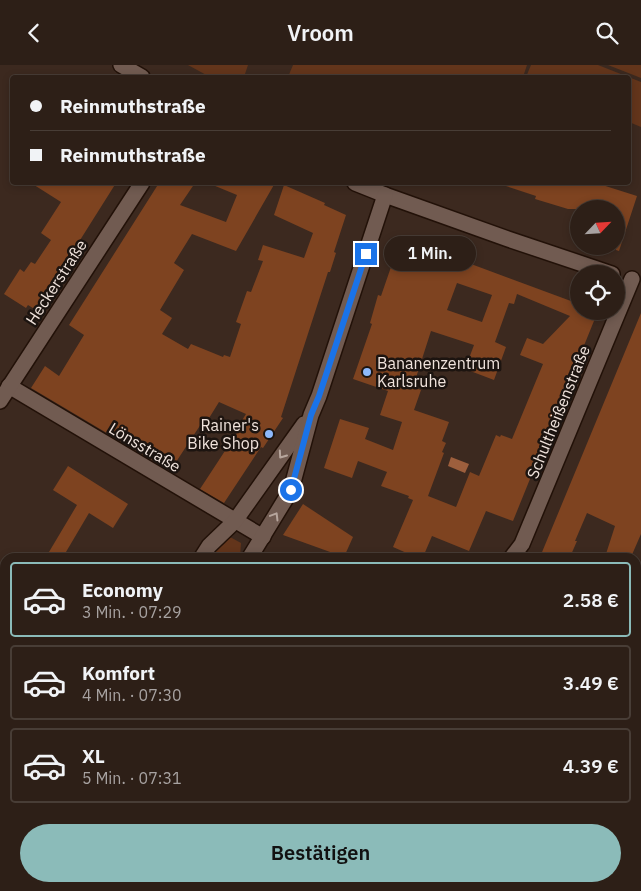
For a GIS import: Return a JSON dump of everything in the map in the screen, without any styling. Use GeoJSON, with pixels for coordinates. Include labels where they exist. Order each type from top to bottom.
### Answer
{"type":"FeatureCollection","features":[{"type":"Feature","properties":{"kind":"street"},"geometry":{"type":"LineString","coordinates":[[121,65],[138,75]]}},
{"type":"Feature","properties":{"kind":"street","name":"Heckerstraße"},"geometry":{"type":"LineString","coordinates":[[0,401],[141,185]]}},
{"type":"Feature","properties":{"kind":"street"},"geometry":{"type":"LineString","coordinates":[[360,185],[585,265]]}},
{"type":"Feature","properties":{"kind":"street"},"geometry":{"type":"LineString","coordinates":[[253,553],[291,490],[311,415],[319,396],[385,195]]}},
{"type":"Feature","properties":{"kind":"street","name":"Schultheißenstraße"},"geometry":{"type":"LineString","coordinates":[[515,553],[522,544],[636,279]]}},
{"type":"Feature","properties":{"kind":"street","name":"Lönsstraße"},"geometry":{"type":"LineString","coordinates":[[9,387],[263,537]]}},
{"type":"Feature","properties":{"kind":"street"},"geometry":{"type":"LineString","coordinates":[[205,553],[209,546],[235,521],[311,415]]}},
{"type":"Feature","properties":{"kind":"shaded area"},"geometry":{"type":"Polygon","coordinates":[[[188,65],[248,65],[245,75],[206,75],[188,65]]]}},
{"type":"Feature","properties":{"kind":"shaded area"},"geometry":{"type":"Polygon","coordinates":[[[293,65],[527,65],[524,75],[289,75],[293,65]]]}},
{"type":"Feature","properties":{"kind":"shaded area"},"geometry":{"type":"Polygon","coordinates":[[[531,65],[598,65],[623,75],[527,75],[531,65]]]}},
{"type":"Feature","properties":{"kind":"shaded area"},"geometry":{"type":"Polygon","coordinates":[[[608,65],[641,65],[641,78],[608,65]]]}},
{"type":"Feature","properties":{"kind":"shaded area"},"geometry":{"type":"Polygon","coordinates":[[[631,78],[641,82],[641,127],[631,123],[631,78]]]}},
{"type":"Feature","properties":{"kind":"shaded area"},"geometry":{"type":"Polygon","coordinates":[[[451,457],[469,464],[465,473],[448,466],[451,457]]]}},
{"type":"Feature","properties":{"kind":"shaded area"},"geometry":{"type":"Polygon","coordinates":[[[230,537],[241,543],[240,553],[207,553],[210,548],[230,537]]]}},
{"type":"Feature","properties":{"kind":"building"},"geometry":{"type":"Polygon","coordinates":[[[34,185],[115,185],[36,310],[28,305],[26,308],[4,294],[20,269],[24,272],[31,262],[35,264],[51,240],[41,233],[61,202],[34,185]]]}},
{"type":"Feature","properties":{"kind":"building"},"geometry":{"type":"Polygon","coordinates":[[[158,185],[194,185],[180,205],[226,222],[237,195],[213,185],[274,185],[236,251],[192,234],[174,263],[184,270],[160,310],[172,318],[162,334],[188,349],[191,344],[223,357],[224,355],[230,357],[241,324],[236,322],[247,291],[251,292],[263,261],[258,260],[263,245],[304,258],[313,233],[274,215],[284,185],[325,203],[324,205],[346,215],[334,252],[336,253],[330,272],[328,272],[281,417],[283,418],[263,448],[261,447],[224,503],[200,489],[238,431],[236,430],[246,414],[219,402],[206,423],[203,421],[176,462],[169,458],[164,467],[31,388],[45,366],[59,376],[84,335],[69,325],[158,185]]]}},
{"type":"Feature","properties":{"kind":"building"},"geometry":{"type":"Polygon","coordinates":[[[506,185],[602,185],[637,196],[625,233],[625,200],[570,200],[570,209],[568,209],[535,199],[536,196],[506,185]]]}},
{"type":"Feature","properties":{"kind":"building"},"geometry":{"type":"Polygon","coordinates":[[[401,238],[570,301],[570,316],[570,320],[594,320],[513,521],[486,511],[469,551],[432,536],[425,553],[407,553],[393,547],[413,500],[408,498],[409,496],[381,486],[387,472],[358,461],[352,478],[324,468],[340,419],[369,428],[365,439],[393,450],[402,422],[380,415],[388,391],[353,379],[372,324],[370,323],[378,295],[381,296],[401,238]],[[457,283],[447,310],[482,322],[492,295],[457,283]],[[517,294],[514,304],[509,303],[495,342],[506,347],[494,380],[465,369],[474,345],[431,331],[413,387],[421,390],[414,410],[449,422],[442,441],[446,443],[442,452],[444,453],[428,496],[456,507],[470,472],[479,476],[496,435],[512,439],[543,364],[520,355],[527,338],[543,344],[570,316],[517,294]]]}},
{"type":"Feature","properties":{"kind":"building"},"geometry":{"type":"Polygon","coordinates":[[[641,313],[641,534],[633,553],[606,553],[615,526],[587,513],[572,553],[542,553],[641,313]]]}},
{"type":"Feature","properties":{"kind":"building"},"geometry":{"type":"Polygon","coordinates":[[[68,466],[128,504],[113,528],[89,513],[65,553],[48,553],[77,505],[53,490],[68,466]]]}},
{"type":"Feature","properties":{"kind":"building"},"geometry":{"type":"Polygon","coordinates":[[[303,504],[353,537],[346,553],[333,553],[283,535],[303,504]]]}},
{"type":"Feature","properties":{"kind":"place","name":"Bananenzentrum Karlsruhe"},"geometry":{"type":"Point","coordinates":[367,372]}},
{"type":"Feature","properties":{"kind":"place","name":"Rainer's Bike Shop"},"geometry":{"type":"Point","coordinates":[269,434]}},
{"type":"Feature","properties":{"kind":"route"},"geometry":{"type":"LineString","coordinates":[[291,490],[311,415],[366,254]]}}]}
